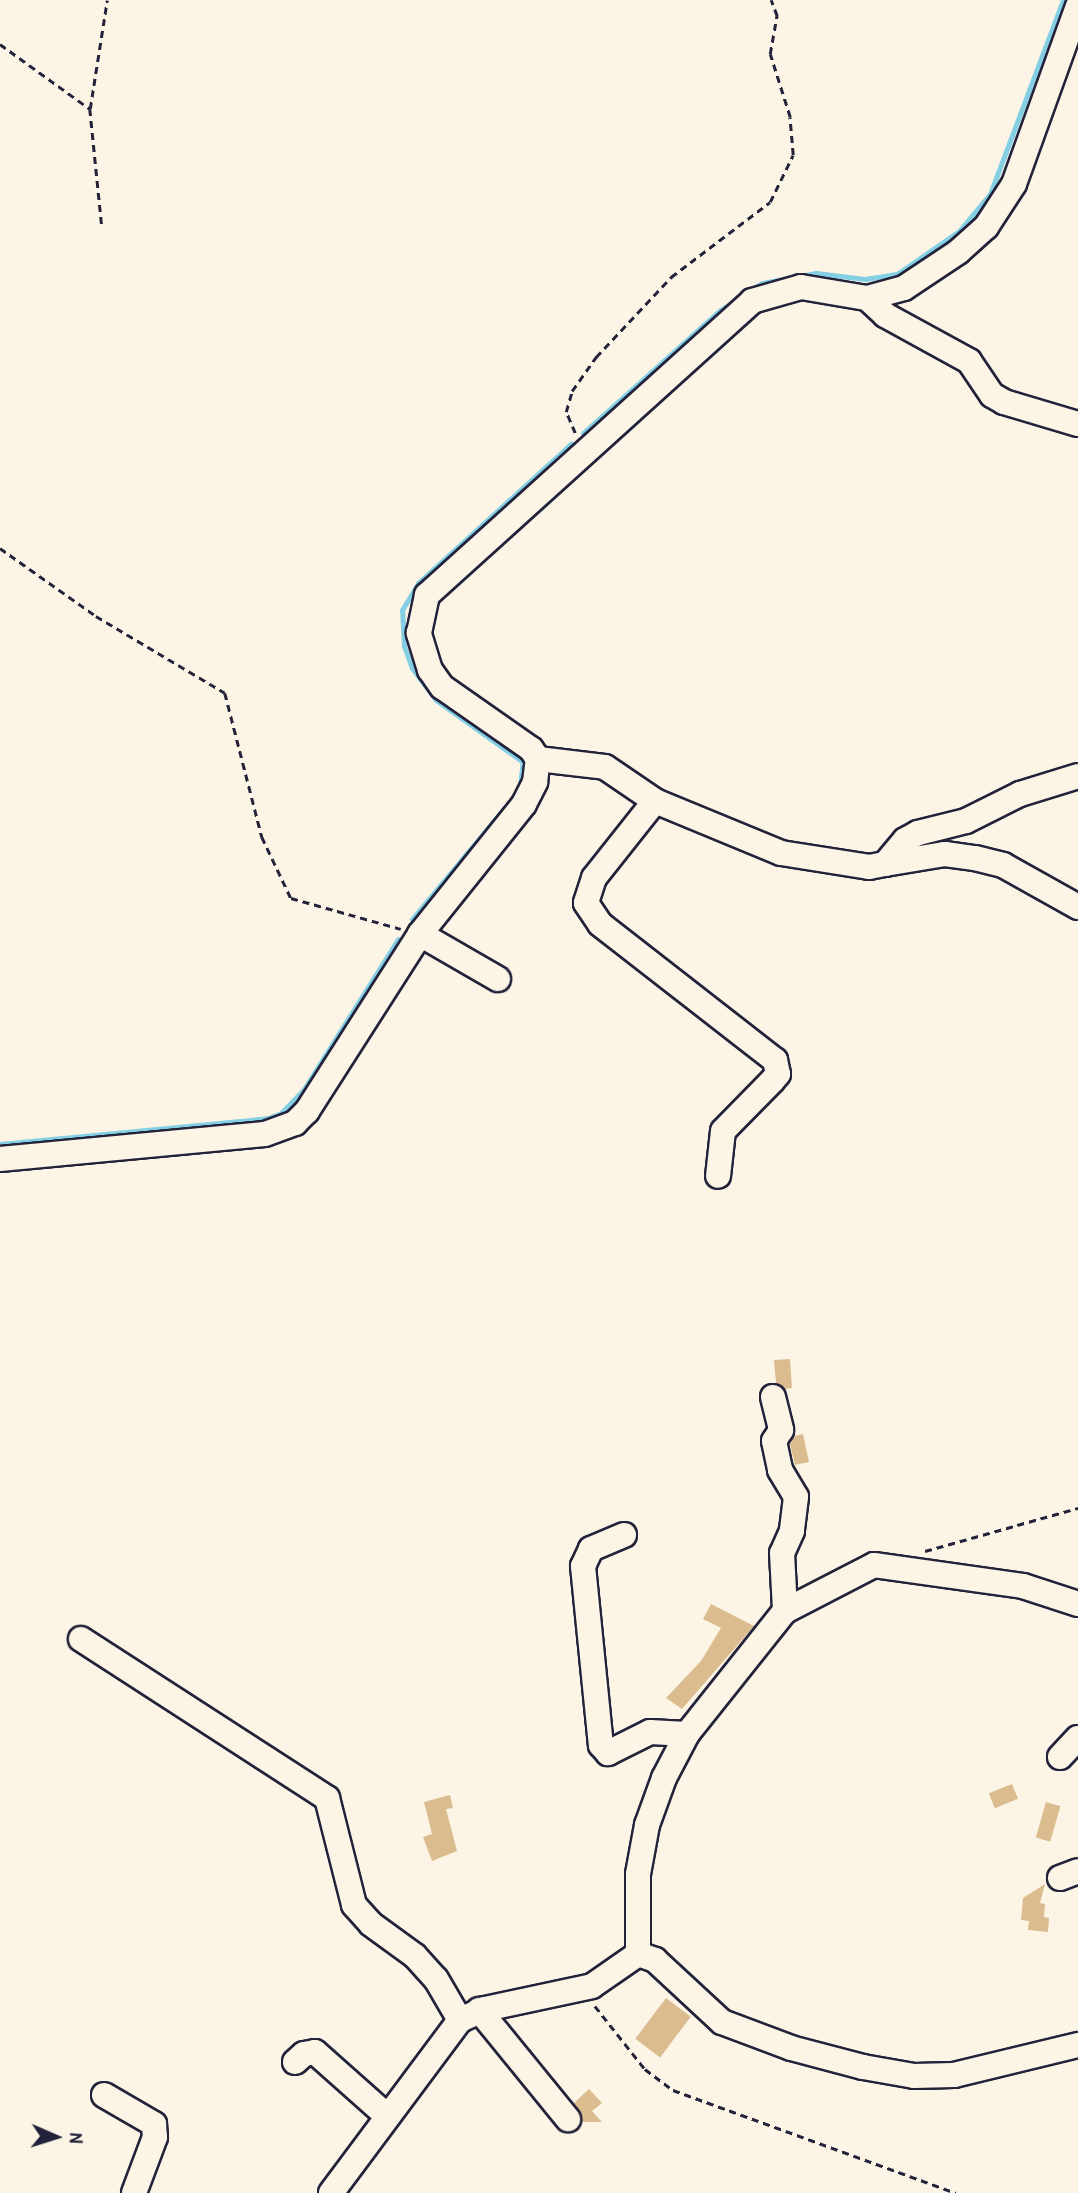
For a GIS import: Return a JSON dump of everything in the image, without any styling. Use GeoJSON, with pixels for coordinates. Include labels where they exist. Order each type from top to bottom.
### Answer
{"type":"FeatureCollection","features":[{"type":"Feature","properties":{"kind":"street"},"geometry":{"type":"LineString","coordinates":[[1078,6],[1020,168],[999,211],[958,252],[922,278],[867,298],[802,287],[752,301],[433,589],[420,615],[421,645],[435,679],[538,759],[605,767],[655,801],[781,853],[869,867],[946,855],[975,858],[1003,865],[1078,907]]}},
{"type":"Feature","properties":{"kind":"street"},"geometry":{"type":"LineString","coordinates":[[867,298],[885,315],[969,361],[992,395],[1004,402],[1078,424]]}},
{"type":"Feature","properties":{"kind":"street"},"geometry":{"type":"LineString","coordinates":[[0,1159],[265,1133],[295,1123],[319,1094],[420,934],[524,804],[535,782],[538,759]]}},
{"type":"Feature","properties":{"kind":"street"},"geometry":{"type":"LineString","coordinates":[[885,864],[905,840],[918,833],[965,821],[1020,794],[1078,776]]}},
{"type":"Feature","properties":{"kind":"street"},"geometry":{"type":"LineString","coordinates":[[655,801],[594,878],[586,903],[600,924],[775,1060],[778,1074],[774,1080],[723,1130],[718,1177]]}},
{"type":"Feature","properties":{"kind":"street"},"geometry":{"type":"LineString","coordinates":[[420,934],[498,979]]}},
{"type":"Feature","properties":{"kind":"street"},"geometry":{"type":"LineString","coordinates":[[773,1397],[782,1430],[774,1441],[780,1470],[796,1497],[792,1531],[782,1553],[785,1611]]}},
{"type":"Feature","properties":{"kind":"street"},"geometry":{"type":"LineString","coordinates":[[624,1535],[587,1553],[583,1566],[601,1745],[608,1753],[650,1732],[687,1734]]}},
{"type":"Feature","properties":{"kind":"street"},"geometry":{"type":"LineString","coordinates":[[638,1954],[638,1874],[647,1825],[664,1778],[687,1734],[785,1611],[874,1565],[1023,1586],[1078,1604]]}},
{"type":"Feature","properties":{"kind":"street"},"geometry":{"type":"LineString","coordinates":[[81,1639],[327,1798],[354,1905],[422,1963],[568,2119]]}},
{"type":"Feature","properties":{"kind":"street"},"geometry":{"type":"LineString","coordinates":[[1060,1757],[1078,1738]]}},
{"type":"Feature","properties":{"kind":"street"},"geometry":{"type":"LineString","coordinates":[[331,2193],[387,2116],[470,2015],[583,1989],[609,1978],[638,1954]]}},
{"type":"Feature","properties":{"kind":"street"},"geometry":{"type":"LineString","coordinates":[[638,1954],[655,1960],[707,2013],[722,2022],[792,2048],[863,2067],[914,2076],[954,2075],[1078,2045]]}},
{"type":"Feature","properties":{"kind":"street"},"geometry":{"type":"LineString","coordinates":[[295,2062],[304,2054],[315,2052],[387,2116]]}},
{"type":"Feature","properties":{"kind":"street"},"geometry":{"type":"LineString","coordinates":[[104,2095],[154,2124],[155,2137],[134,2193]]}},
{"type":"Feature","properties":{"kind":"path"},"geometry":{"type":"LineString","coordinates":[[103,228],[90,110],[107,0]]}},
{"type":"Feature","properties":{"kind":"path"},"geometry":{"type":"LineString","coordinates":[[583,453],[566,412],[572,391],[596,357],[671,277],[770,202],[793,155],[790,117],[770,54],[777,16],[772,0]]}},
{"type":"Feature","properties":{"kind":"path"},"geometry":{"type":"LineString","coordinates":[[0,44],[90,110]]}},
{"type":"Feature","properties":{"kind":"path"},"geometry":{"type":"LineString","coordinates":[[0,548],[96,616],[225,693],[262,837],[291,898],[420,934]]}},
{"type":"Feature","properties":{"kind":"path"},"geometry":{"type":"LineString","coordinates":[[913,1555],[1078,1508]]}},
{"type":"Feature","properties":{"kind":"path"},"geometry":{"type":"LineString","coordinates":[[583,1989],[617,2038],[673,2090],[956,2193]]}},
{"type":"Feature","properties":{"kind":"building"},"geometry":{"type":"Polygon","coordinates":[[[790,1359],[792,1388],[785,1389],[776,1383],[774,1360],[790,1359]]]}},
{"type":"Feature","properties":{"kind":"building"},"geometry":{"type":"Polygon","coordinates":[[[803,1434],[809,1462],[795,1465],[790,1444],[795,1436],[803,1434]]]}},
{"type":"Feature","properties":{"kind":"building"},"geometry":{"type":"Polygon","coordinates":[[[711,1604],[754,1626],[682,1709],[666,1698],[701,1661],[721,1628],[703,1619],[711,1604]]]}},
{"type":"Feature","properties":{"kind":"building"},"geometry":{"type":"Polygon","coordinates":[[[1012,1784],[1018,1799],[995,1808],[989,1793],[1012,1784]]]}},
{"type":"Feature","properties":{"kind":"building"},"geometry":{"type":"Polygon","coordinates":[[[450,1795],[453,1808],[446,1809],[457,1851],[432,1861],[423,1837],[432,1834],[424,1802],[450,1795]]]}},
{"type":"Feature","properties":{"kind":"building"},"geometry":{"type":"Polygon","coordinates":[[[1046,1802],[1060,1806],[1050,1842],[1036,1838],[1046,1802]]]}},
{"type":"Feature","properties":{"kind":"building"},"geometry":{"type":"Polygon","coordinates":[[[1045,1884],[1040,1903],[1045,1904],[1044,1917],[1049,1918],[1048,1932],[1028,1930],[1029,1921],[1021,1920],[1023,1898],[1045,1884]]]}},
{"type":"Feature","properties":{"kind":"building"},"geometry":{"type":"Polygon","coordinates":[[[666,1998],[691,2017],[660,2057],[635,2039],[666,1998]]]}},
{"type":"Feature","properties":{"kind":"building"},"geometry":{"type":"Polygon","coordinates":[[[589,2089],[602,2103],[592,2111],[602,2122],[582,2122],[574,2103],[589,2089]]]}},
{"type":"Feature","properties":{"kind":"waterway"},"geometry":{"type":"LineString","coordinates":[[583,433],[719,311],[762,283],[816,273],[865,279],[897,274],[959,231],[990,194],[1063,0]]}},
{"type":"Feature","properties":{"kind":"waterway"},"geometry":{"type":"LineString","coordinates":[[520,785],[523,762],[436,700],[412,668],[404,646],[402,610],[418,583],[571,444]]}},
{"type":"Feature","properties":{"kind":"waterway"},"geometry":{"type":"LineString","coordinates":[[412,919],[516,794]]}},
{"type":"Feature","properties":{"kind":"waterway"},"geometry":{"type":"LineString","coordinates":[[0,1144],[268,1118],[281,1113],[304,1089],[398,939]]}}]}
